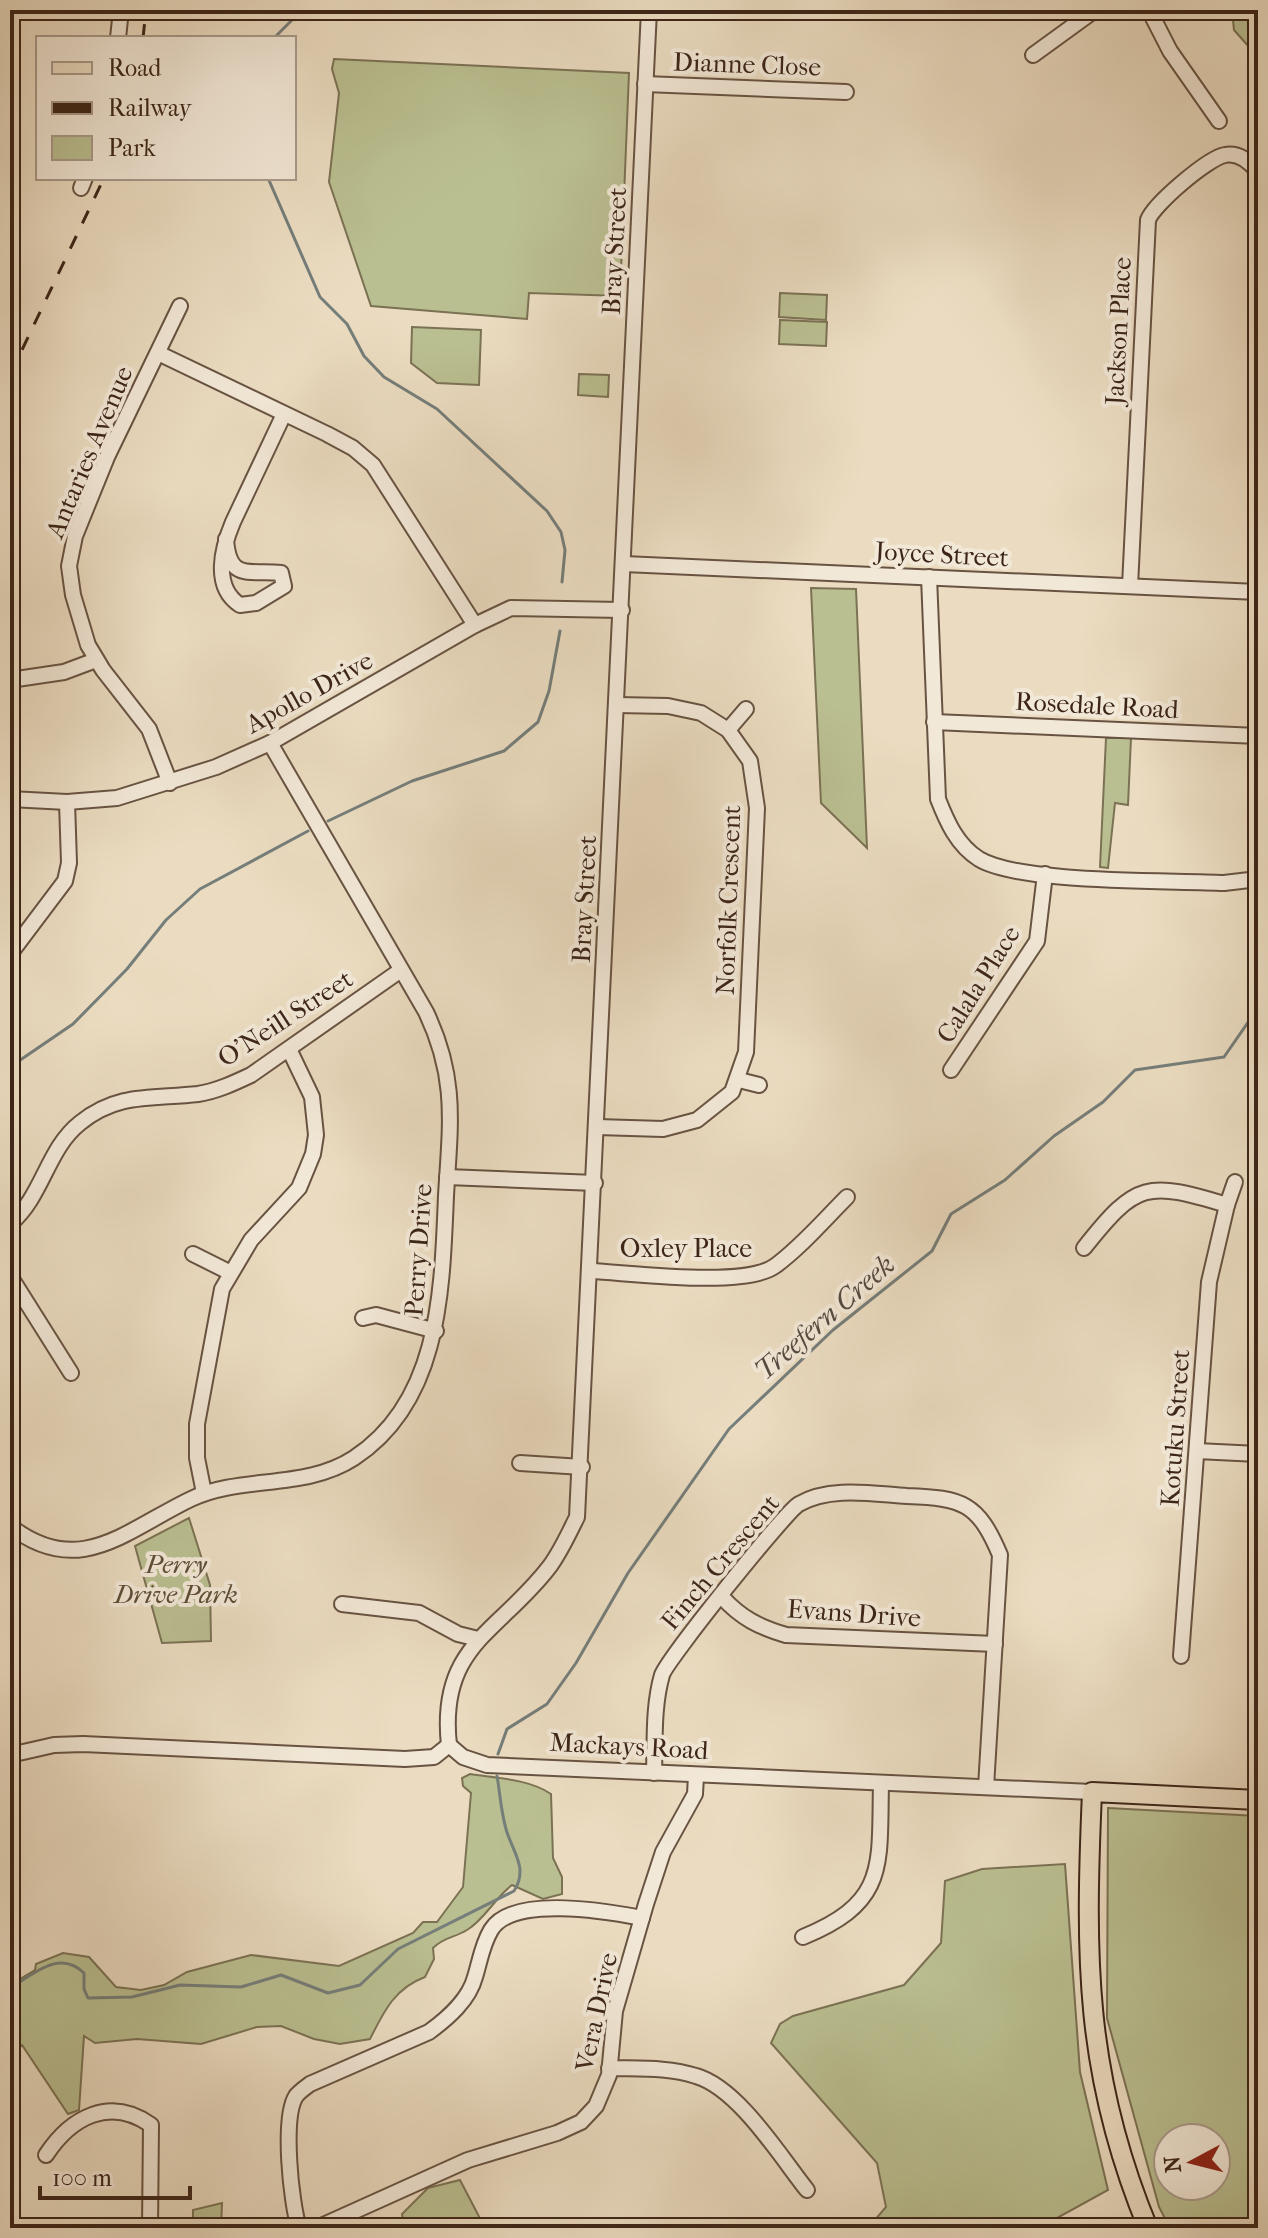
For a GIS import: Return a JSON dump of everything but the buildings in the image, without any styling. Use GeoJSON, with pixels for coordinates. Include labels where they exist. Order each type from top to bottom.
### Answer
{"type":"FeatureCollection","features":[{"type":"Feature","properties":{"kind":"main road","name":"Mackays Road"},"geometry":{"type":"LineString","coordinates":[[1092,1792],[1258,1800]]}},
{"type":"Feature","properties":{"kind":"main road"},"geometry":{"type":"LineString","coordinates":[[1092,1792],[1087,1932],[1092,2027],[1110,2118],[1148,2228]]}},
{"type":"Feature","properties":{"kind":"street"},"geometry":{"type":"LineString","coordinates":[[118,36],[121,10]]}},
{"type":"Feature","properties":{"kind":"street","name":"Bray Street"},"geometry":{"type":"LineString","coordinates":[[449,1745],[446,1719],[456,1673],[478,1639],[550,1566],[577,1517],[592,1271],[649,10]]}},
{"type":"Feature","properties":{"kind":"street"},"geometry":{"type":"LineString","coordinates":[[1033,55],[1095,10]]}},
{"type":"Feature","properties":{"kind":"street"},"geometry":{"type":"LineString","coordinates":[[1149,10],[1170,51],[1219,121]]}},
{"type":"Feature","properties":{"kind":"street","name":"Dianne Close"},"geometry":{"type":"LineString","coordinates":[[645,84],[846,92]]}},
{"type":"Feature","properties":{"kind":"street","name":"Jackson Place"},"geometry":{"type":"LineString","coordinates":[[1130,586],[1148,220],[1157,204],[1220,156],[1238,156],[1258,172]]}},
{"type":"Feature","properties":{"kind":"street","name":"Antaries Avenue"},"geometry":{"type":"LineString","coordinates":[[170,783],[149,729],[96,660],[73,595],[70,552],[107,457],[180,306]]}},
{"type":"Feature","properties":{"kind":"street","name":"Antaries Avenue"},"geometry":{"type":"LineString","coordinates":[[158,353],[353,448],[373,465],[475,625]]}},
{"type":"Feature","properties":{"kind":"street"},"geometry":{"type":"LineString","coordinates":[[226,539],[228,553],[239,570],[252,575],[281,573],[284,586],[250,605],[236,603],[223,576],[221,558],[226,539],[284,414]]}},
{"type":"Feature","properties":{"kind":"street","name":"Joyce Street"},"geometry":{"type":"LineString","coordinates":[[624,564],[1258,592]]}},
{"type":"Feature","properties":{"kind":"street"},"geometry":{"type":"LineString","coordinates":[[929,577],[938,799],[954,834],[978,858],[996,867],[1045,874],[1224,883],[1258,879]]}},
{"type":"Feature","properties":{"kind":"street","name":"Apollo Drive"},"geometry":{"type":"LineString","coordinates":[[10,799],[67,802],[117,798],[170,783],[270,743],[475,625],[521,607],[622,610]]}},
{"type":"Feature","properties":{"kind":"street"},"geometry":{"type":"LineString","coordinates":[[10,680],[56,674],[96,660]]}},
{"type":"Feature","properties":{"kind":"street","name":"Norfolk Crescent"},"geometry":{"type":"LineString","coordinates":[[617,705],[684,708],[701,713],[728,730],[750,761],[757,792],[746,1052],[739,1080]]}},
{"type":"Feature","properties":{"kind":"street"},"geometry":{"type":"LineString","coordinates":[[728,730],[746,709]]}},
{"type":"Feature","properties":{"kind":"street","name":"Rosedale Road"},"geometry":{"type":"LineString","coordinates":[[934,722],[1258,736]]}},
{"type":"Feature","properties":{"kind":"street","name":"Perry Drive"},"geometry":{"type":"LineString","coordinates":[[10,1526],[33,1543],[57,1551],[86,1550],[115,1541],[204,1493],[319,1474],[352,1460],[382,1436],[395,1419],[422,1368],[436,1331],[442,1287],[450,1093],[445,1058],[426,1012],[270,743]]}},
{"type":"Feature","properties":{"kind":"street"},"geometry":{"type":"LineString","coordinates":[[10,954],[65,881],[69,863],[67,802]]}},
{"type":"Feature","properties":{"kind":"street","name":"Calala Place"},"geometry":{"type":"LineString","coordinates":[[951,1070],[1037,941],[1045,874]]}},
{"type":"Feature","properties":{"kind":"street","name":"O'Neill Street"},"geometry":{"type":"LineString","coordinates":[[10,1224],[33,1198],[58,1147],[94,1113],[139,1096],[215,1090],[251,1075],[401,970]]}},
{"type":"Feature","properties":{"kind":"street"},"geometry":{"type":"LineString","coordinates":[[204,1493],[197,1458],[197,1424],[216,1306],[229,1272],[251,1240],[299,1188],[313,1154],[316,1135],[312,1097],[289,1049]]}},
{"type":"Feature","properties":{"kind":"street"},"geometry":{"type":"LineString","coordinates":[[597,1127],[680,1126],[710,1112],[739,1080],[759,1085]]}},
{"type":"Feature","properties":{"kind":"street"},"geometry":{"type":"LineString","coordinates":[[447,1177],[595,1183]]}},
{"type":"Feature","properties":{"kind":"street","name":"Kotuku Street"},"geometry":{"type":"LineString","coordinates":[[1181,1656],[1209,1282],[1235,1182]]}},
{"type":"Feature","properties":{"kind":"street"},"geometry":{"type":"LineString","coordinates":[[1084,1248],[1119,1205],[1140,1193],[1163,1189],[1227,1205]]}},
{"type":"Feature","properties":{"kind":"street","name":"Oxley Place"},"geometry":{"type":"LineString","coordinates":[[592,1271],[703,1277],[747,1276],[766,1271],[847,1197]]}},
{"type":"Feature","properties":{"kind":"street"},"geometry":{"type":"LineString","coordinates":[[193,1254],[229,1272]]}},
{"type":"Feature","properties":{"kind":"street"},"geometry":{"type":"LineString","coordinates":[[10,1276],[71,1373]]}},
{"type":"Feature","properties":{"kind":"street"},"geometry":{"type":"LineString","coordinates":[[363,1318],[376,1315],[436,1331]]}},
{"type":"Feature","properties":{"kind":"street"},"geometry":{"type":"LineString","coordinates":[[1197,1451],[1258,1454]]}},
{"type":"Feature","properties":{"kind":"street"},"geometry":{"type":"LineString","coordinates":[[520,1463],[582,1467]]}},
{"type":"Feature","properties":{"kind":"street","name":"Finch Crescent"},"geometry":{"type":"LineString","coordinates":[[654,1773],[662,1673],[684,1639],[798,1505],[831,1493],[934,1497],[966,1504],[986,1522],[1000,1555],[986,1787]]}},
{"type":"Feature","properties":{"kind":"street","name":"Evans Drive"},"geometry":{"type":"LineString","coordinates":[[722,1597],[736,1613],[759,1627],[786,1635],[995,1644]]}},
{"type":"Feature","properties":{"kind":"street"},"geometry":{"type":"LineString","coordinates":[[342,1604],[419,1613],[458,1634],[478,1639]]}},
{"type":"Feature","properties":{"kind":"street"},"geometry":{"type":"LineString","coordinates":[[10,1755],[71,1743],[423,1759],[434,1757],[449,1745]]}},
{"type":"Feature","properties":{"kind":"street","name":"Mackays Road"},"geometry":{"type":"LineString","coordinates":[[449,1745],[463,1757],[487,1765],[1092,1792]]}},
{"type":"Feature","properties":{"kind":"street","name":"Vera Drive"},"geometry":{"type":"LineString","coordinates":[[317,2228],[468,2160],[557,2133],[581,2122],[604,2092],[615,2011],[642,1918],[663,1852],[695,1794],[696,1776]]}},
{"type":"Feature","properties":{"kind":"street"},"geometry":{"type":"LineString","coordinates":[[803,1937],[847,1916],[876,1879],[881,1784]]}},
{"type":"Feature","properties":{"kind":"street"},"geometry":{"type":"LineString","coordinates":[[299,2228],[289,2193],[290,2125],[295,2097],[310,2084],[429,2032],[446,2020],[475,1980],[492,1928],[515,1910],[588,1911],[642,1918]]}},
{"type":"Feature","properties":{"kind":"street"},"geometry":{"type":"LineString","coordinates":[[609,2068],[671,2070],[699,2076],[725,2091],[807,2190]]}},
{"type":"Feature","properties":{"kind":"street"},"geometry":{"type":"LineString","coordinates":[[46,2155],[77,2120],[94,2113],[136,2114],[151,2125],[150,2228]]}},
{"type":"Feature","properties":{"kind":"green space"},"geometry":{"type":"Polygon","coordinates":[[[1232,10],[1258,10],[1258,57],[1234,30],[1232,10]]]}},
{"type":"Feature","properties":{"kind":"green space"},"geometry":{"type":"Polygon","coordinates":[[[334,59],[629,73],[620,296],[529,293],[527,319],[371,306],[329,182],[339,93],[332,69],[334,59]]]}},
{"type":"Feature","properties":{"kind":"green space"},"geometry":{"type":"Polygon","coordinates":[[[780,293],[827,295],[826,320],[779,317],[780,293]]]}},
{"type":"Feature","properties":{"kind":"green space"},"geometry":{"type":"Polygon","coordinates":[[[780,320],[827,322],[826,346],[779,344],[780,320]]]}},
{"type":"Feature","properties":{"kind":"green space"},"geometry":{"type":"Polygon","coordinates":[[[412,327],[481,330],[479,385],[437,383],[411,363],[412,327]]]}},
{"type":"Feature","properties":{"kind":"green space"},"geometry":{"type":"Polygon","coordinates":[[[579,374],[609,375],[608,397],[578,395],[579,374]]]}},
{"type":"Feature","properties":{"kind":"green space"},"geometry":{"type":"Polygon","coordinates":[[[811,588],[856,589],[867,848],[821,803],[811,588]]]}},
{"type":"Feature","properties":{"kind":"green space"},"geometry":{"type":"Polygon","coordinates":[[[1106,738],[1131,738],[1128,805],[1115,803],[1108,868],[1100,867],[1106,738]]]}},
{"type":"Feature","properties":{"kind":"green space","name":"Perry Drive Park"},"geometry":{"type":"Polygon","coordinates":[[[189,1518],[210,1585],[211,1641],[162,1643],[135,1546],[189,1518]]]}},
{"type":"Feature","properties":{"kind":"green space"},"geometry":{"type":"Polygon","coordinates":[[[470,1774],[523,1782],[551,1794],[553,1858],[562,1877],[562,1894],[543,1899],[512,1885],[473,1926],[433,1948],[434,1959],[425,1977],[398,1994],[370,2039],[340,2044],[314,2039],[281,2026],[257,2027],[201,2044],[137,2039],[95,2043],[84,2036],[79,2110],[68,2114],[22,2045],[10,2056],[10,1985],[35,1970],[36,1964],[63,1953],[89,1957],[116,1987],[141,1990],[164,1985],[187,1972],[251,1955],[339,1966],[413,1933],[423,1922],[437,1922],[463,1887],[471,1793],[463,1786],[462,1778],[470,1774]]]}},
{"type":"Feature","properties":{"kind":"green space"},"geometry":{"type":"Polygon","coordinates":[[[1108,1808],[1258,1816],[1258,2228],[1170,2228],[1158,2202],[1232,2202],[1232,2122],[1152,2122],[1152,2182],[1107,2018],[1108,1808]]]}},
{"type":"Feature","properties":{"kind":"green space"},"geometry":{"type":"Polygon","coordinates":[[[1065,1864],[1080,2072],[1108,2190],[1039,2228],[868,2228],[886,2207],[877,2163],[771,2043],[780,2024],[793,2016],[904,1985],[941,1943],[945,1881],[982,1869],[1065,1864]]]}},
{"type":"Feature","properties":{"kind":"green space"},"geometry":{"type":"Polygon","coordinates":[[[460,2180],[485,2228],[404,2228],[402,2214],[428,2188],[460,2180]]]}},
{"type":"Feature","properties":{"kind":"green space"},"geometry":{"type":"Polygon","coordinates":[[[222,2203],[221,2228],[193,2228],[193,2210],[222,2203]]]}},
{"type":"Feature","properties":{"kind":"waterway"},"geometry":{"type":"LineString","coordinates":[[276,36],[302,10]]}},
{"type":"Feature","properties":{"kind":"waterway"},"geometry":{"type":"LineString","coordinates":[[269,180],[320,297],[347,324],[364,356],[384,377],[437,409],[547,511],[561,532],[565,550],[562,582]]}},
{"type":"Feature","properties":{"kind":"waterway"},"geometry":{"type":"LineString","coordinates":[[328,821],[412,781],[504,751],[538,722],[549,691],[560,631]]}},
{"type":"Feature","properties":{"kind":"waterway"},"geometry":{"type":"LineString","coordinates":[[10,1067],[73,1024],[127,969],[166,920],[200,889],[308,831]]}},
{"type":"Feature","properties":{"kind":"waterway","name":"Treefern Creek"},"geometry":{"type":"LineString","coordinates":[[498,1754],[507,1729],[547,1704],[576,1663],[628,1573],[729,1429],[833,1330],[932,1251],[951,1214],[1005,1180],[1054,1136],[1103,1102],[1135,1070],[1224,1057],[1258,1008]]}},
{"type":"Feature","properties":{"kind":"waterway","name":"Treefern Creek"},"geometry":{"type":"LineString","coordinates":[[10,1988],[47,1966],[65,1963],[84,1973],[84,1989],[88,1998],[132,1997],[180,1985],[241,1987],[281,1975],[328,1993],[360,1985],[398,1949],[514,1891],[520,1867],[504,1823],[497,1776]]}},
{"type":"Feature","properties":{"kind":"railway"},"geometry":{"type":"LineString","coordinates":[[143,36],[146,10]]}},
{"type":"Feature","properties":{"kind":"railway"},"geometry":{"type":"LineString","coordinates":[[10,375],[103,180]]}}]}
